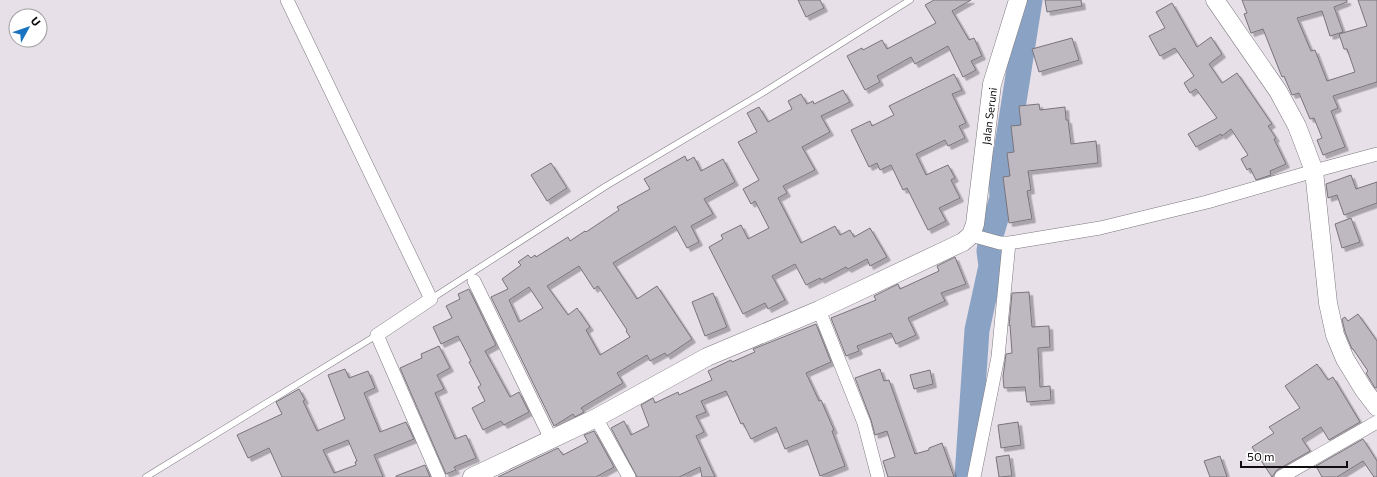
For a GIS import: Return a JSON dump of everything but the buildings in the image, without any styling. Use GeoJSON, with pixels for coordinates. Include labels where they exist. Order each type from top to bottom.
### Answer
{"type":"FeatureCollection","features":[{"type":"Feature","properties":{"kind":"street"},"geometry":{"type":"LineString","coordinates":[[287,0],[431,299],[377,335],[440,477]]}},
{"type":"Feature","properties":{"kind":"street","name":"Jalan Seruni"},"geometry":{"type":"LineString","coordinates":[[977,236],[975,224],[992,84],[1018,0]]}},
{"type":"Feature","properties":{"kind":"street"},"geometry":{"type":"LineString","coordinates":[[1220,1],[1278,91],[1297,126],[1314,171],[1328,303],[1335,335],[1345,359],[1374,399]]}},
{"type":"Feature","properties":{"kind":"street"},"geometry":{"type":"LineString","coordinates":[[472,477],[596,418],[707,357],[819,310],[977,236],[1005,243],[1100,228],[1207,202],[1377,154]]}},
{"type":"Feature","properties":{"kind":"street"},"geometry":{"type":"LineString","coordinates":[[974,477],[998,357],[1005,243]]}},
{"type":"Feature","properties":{"kind":"street"},"geometry":{"type":"LineString","coordinates":[[474,281],[551,439]]}},
{"type":"Feature","properties":{"kind":"street"},"geometry":{"type":"LineString","coordinates":[[819,310],[864,423],[878,477]]}},
{"type":"Feature","properties":{"kind":"street"},"geometry":{"type":"LineString","coordinates":[[596,418],[629,477]]}},
{"type":"Feature","properties":{"kind":"street"},"geometry":{"type":"LineString","coordinates":[[1281,477],[1377,422]]}},
{"type":"Feature","properties":{"kind":"lane"},"geometry":{"type":"LineString","coordinates":[[431,299],[606,186],[764,92],[910,0]]}},
{"type":"Feature","properties":{"kind":"lane"},"geometry":{"type":"LineString","coordinates":[[146,477],[377,335]]}},
{"type":"Feature","properties":{"kind":"waterway"},"geometry":{"type":"LineString","coordinates":[[967,477],[977,330],[991,266],[989,251],[992,232],[1002,198],[1001,166],[1006,152],[1030,0]]}}]}
